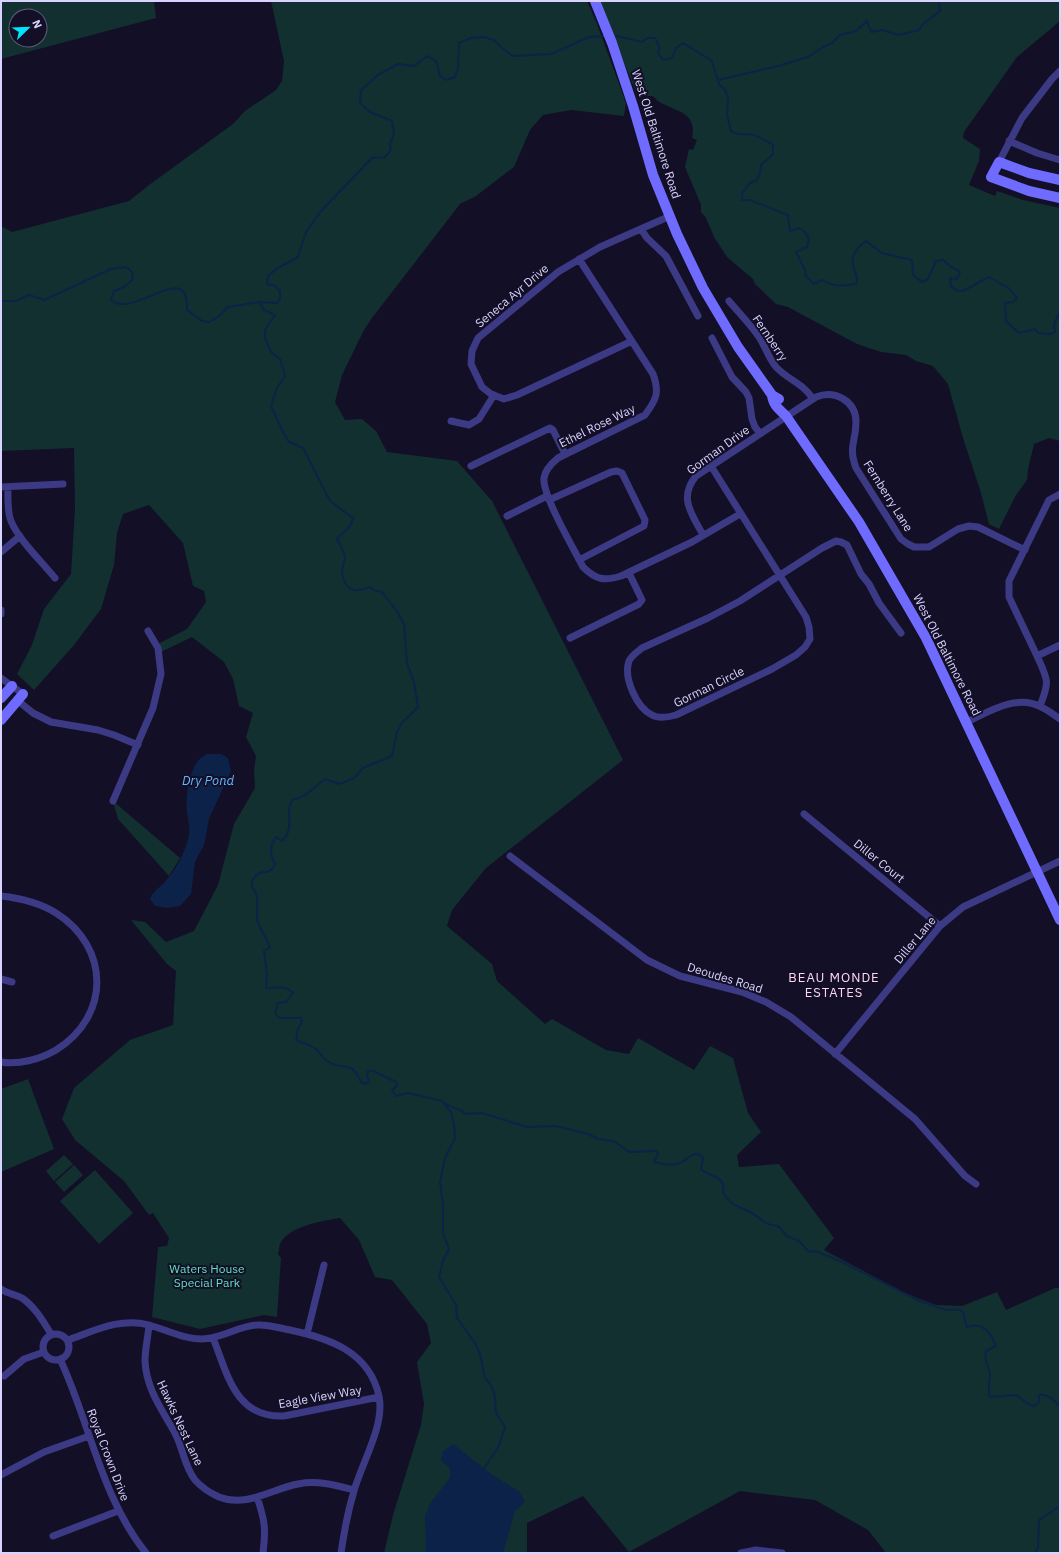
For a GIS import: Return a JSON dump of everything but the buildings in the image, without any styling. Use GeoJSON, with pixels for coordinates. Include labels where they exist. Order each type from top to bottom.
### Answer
{"type":"FeatureCollection","features":[{"type":"Feature","properties":{"kind":"street","name":"West Old Baltimore Road"},"geometry":{"type":"LineString","coordinates":[[595,1],[612,43],[634,106],[653,175],[670,216],[704,288],[738,347],[772,395],[779,399],[786,416],[859,522],[885,565],[926,638],[1060,920]]}},
{"type":"Feature","properties":{"kind":"street"},"geometry":{"type":"LineString","coordinates":[[1060,71],[1022,118],[991,178],[1028,191],[1060,198]]}},
{"type":"Feature","properties":{"kind":"street"},"geometry":{"type":"LineString","coordinates":[[1009,141],[1037,154],[1060,160]]}},
{"type":"Feature","properties":{"kind":"street"},"geometry":{"type":"LineString","coordinates":[[999,162],[1029,173],[1060,180]]}},
{"type":"Feature","properties":{"kind":"street","name":"Seneca Ayr Drive"},"geometry":{"type":"LineString","coordinates":[[494,395],[482,387],[471,364],[472,351],[478,338],[558,272],[600,248],[670,216]]}},
{"type":"Feature","properties":{"kind":"street"},"geometry":{"type":"LineString","coordinates":[[641,229],[647,238],[666,256],[698,316]]}},
{"type":"Feature","properties":{"kind":"street","name":"Ethel Rose Way"},"geometry":{"type":"LineString","coordinates":[[579,259],[653,374],[657,384],[657,392],[654,403],[645,415],[558,458],[550,466],[544,478],[548,498],[579,560],[590,574],[600,579],[609,580],[629,573],[740,514]]}},
{"type":"Feature","properties":{"kind":"street","name":"Fernberry"},"geometry":{"type":"LineString","coordinates":[[730,301],[766,347],[774,364],[784,375],[808,390],[813,399]]}},
{"type":"Feature","properties":{"kind":"street"},"geometry":{"type":"LineString","coordinates":[[712,338],[732,377],[746,392],[749,398],[752,419],[755,427],[760,433]]}},
{"type":"Feature","properties":{"kind":"street"},"geometry":{"type":"LineString","coordinates":[[451,421],[469,425],[479,420],[494,395],[504,399],[517,395],[632,341]]}},
{"type":"Feature","properties":{"kind":"street","name":"Fernberry Lane"},"geometry":{"type":"LineString","coordinates":[[786,416],[824,394],[839,396],[851,406],[856,422],[852,443],[852,457],[856,468],[901,539],[914,547],[929,547],[958,530],[969,526],[978,527],[1025,550]]}},
{"type":"Feature","properties":{"kind":"street","name":"Gorman Drive"},"geometry":{"type":"LineString","coordinates":[[703,535],[687,504],[689,485],[696,476],[786,416]]}},
{"type":"Feature","properties":{"kind":"street"},"geometry":{"type":"LineString","coordinates":[[471,466],[550,428],[553,430],[565,454]]}},
{"type":"Feature","properties":{"kind":"street","name":"Gorman Circle"},"geometry":{"type":"LineString","coordinates":[[711,466],[740,514],[780,575],[806,617],[810,638],[805,647],[796,655],[772,669],[676,715],[665,718],[653,716],[643,709],[638,702],[628,680],[627,669],[629,660],[636,652],[740,601],[780,575]]}},
{"type":"Feature","properties":{"kind":"street"},"geometry":{"type":"LineString","coordinates":[[507,516],[611,472],[616,471],[622,473],[645,520],[644,526],[579,560]]}},
{"type":"Feature","properties":{"kind":"street"},"geometry":{"type":"LineString","coordinates":[[55,578],[20,536],[11,521],[4,487],[63,484]]}},
{"type":"Feature","properties":{"kind":"street"},"geometry":{"type":"LineString","coordinates":[[1040,706],[1048,687],[1045,673],[1010,597],[1009,581],[1049,500],[1060,494]]}},
{"type":"Feature","properties":{"kind":"street"},"geometry":{"type":"LineString","coordinates":[[1,552],[20,536]]}},
{"type":"Feature","properties":{"kind":"street"},"geometry":{"type":"LineString","coordinates":[[780,575],[831,544],[841,542],[847,545],[861,574],[869,584],[879,603],[901,633]]}},
{"type":"Feature","properties":{"kind":"street"},"geometry":{"type":"LineString","coordinates":[[570,638],[639,604],[642,600],[629,573]]}},
{"type":"Feature","properties":{"kind":"street"},"geometry":{"type":"LineString","coordinates":[[113,801],[154,708],[162,674],[158,648],[148,631]]}},
{"type":"Feature","properties":{"kind":"street"},"geometry":{"type":"LineString","coordinates":[[1037,656],[1060,645]]}},
{"type":"Feature","properties":{"kind":"street"},"geometry":{"type":"LineString","coordinates":[[1,678],[12,686],[18,700],[33,713],[51,722],[98,730],[138,745]]}},
{"type":"Feature","properties":{"kind":"street"},"geometry":{"type":"LineString","coordinates":[[2,697],[12,686]]}},
{"type":"Feature","properties":{"kind":"street"},"geometry":{"type":"LineString","coordinates":[[2,697],[18,700]]}},
{"type":"Feature","properties":{"kind":"street"},"geometry":{"type":"LineString","coordinates":[[1,720],[18,700]]}},
{"type":"Feature","properties":{"kind":"street"},"geometry":{"type":"LineString","coordinates":[[967,722],[999,707],[1017,702],[1040,706],[1060,719]]}},
{"type":"Feature","properties":{"kind":"street","name":"Diller Court"},"geometry":{"type":"LineString","coordinates":[[804,814],[940,926]]}},
{"type":"Feature","properties":{"kind":"street","name":"Deoudes Road"},"geometry":{"type":"LineString","coordinates":[[510,856],[647,960],[680,976],[742,992],[766,1002],[791,1017],[915,1119],[965,1176],[976,1184]]}},
{"type":"Feature","properties":{"kind":"street","name":"Diller Lane"},"geometry":{"type":"LineString","coordinates":[[836,1054],[940,926],[951,916],[963,907],[1060,860]]}},
{"type":"Feature","properties":{"kind":"street"},"geometry":{"type":"LineString","coordinates":[[1,896],[18,898],[38,904],[56,912],[74,927],[89,946],[97,972],[96,998],[85,1021],[76,1035],[64,1045],[37,1059],[7,1063],[1,1062]]}},
{"type":"Feature","properties":{"kind":"street"},"geometry":{"type":"LineString","coordinates":[[1,979],[12,982]]}},
{"type":"Feature","properties":{"kind":"street"},"geometry":{"type":"LineString","coordinates":[[307,1334],[324,1265]]}},
{"type":"Feature","properties":{"kind":"street"},"geometry":{"type":"LineString","coordinates":[[2,1291],[21,1298],[29,1304],[36,1311],[51,1334]]}},
{"type":"Feature","properties":{"kind":"street"},"geometry":{"type":"LineString","coordinates":[[68,1340],[110,1325],[136,1322],[187,1338],[202,1339],[213,1338],[247,1326],[259,1324],[307,1334],[338,1344],[354,1355],[375,1383],[379,1397],[379,1421],[354,1490],[341,1553]]}},
{"type":"Feature","properties":{"kind":"street","name":"Hawks Nest Lane"},"geometry":{"type":"LineString","coordinates":[[149,1325],[145,1361],[147,1379],[154,1397],[177,1437],[189,1470],[195,1480],[208,1493],[226,1500],[244,1501],[285,1487],[311,1482],[329,1483],[354,1490]]}},
{"type":"Feature","properties":{"kind":"street"},"geometry":{"type":"LineString","coordinates":[[51,1334],[61,1334],[68,1340],[69,1345],[66,1356],[54,1361],[49,1359],[44,1352],[43,1342],[51,1334]]}},
{"type":"Feature","properties":{"kind":"street","name":"Eagle View Way"},"geometry":{"type":"LineString","coordinates":[[213,1338],[237,1394],[248,1407],[258,1412],[275,1416],[284,1416],[379,1397]]}},
{"type":"Feature","properties":{"kind":"street"},"geometry":{"type":"LineString","coordinates":[[4,1376],[24,1360],[44,1352]]}},
{"type":"Feature","properties":{"kind":"street","name":"Royal Crown Drive"},"geometry":{"type":"LineString","coordinates":[[60,1359],[118,1511],[132,1536],[146,1553]]}},
{"type":"Feature","properties":{"kind":"street"},"geometry":{"type":"LineString","coordinates":[[1,1475],[44,1452],[89,1436]]}},
{"type":"Feature","properties":{"kind":"street"},"geometry":{"type":"LineString","coordinates":[[257,1497],[264,1517],[265,1531],[263,1553]]}},
{"type":"Feature","properties":{"kind":"street"},"geometry":{"type":"LineString","coordinates":[[53,1536],[118,1511]]}},
{"type":"Feature","properties":{"kind":"street"},"geometry":{"type":"LineString","coordinates":[[741,1553],[756,1550],[782,1553]]}},
{"type":"Feature","properties":{"kind":"green space"},"geometry":{"type":"Polygon","coordinates":[[[1,1],[154,1],[156,18],[48,47],[48,8],[8,8],[8,48],[43,48],[1,59],[1,1]]]}},
{"type":"Feature","properties":{"kind":"green space","name":"Waters House Special Park"},"geometry":{"type":"Polygon","coordinates":[[[271,1],[587,1],[626,103],[624,116],[571,110],[543,115],[530,130],[514,167],[476,196],[460,204],[372,318],[364,330],[342,375],[335,402],[345,420],[362,419],[376,431],[387,452],[457,461],[492,501],[623,760],[486,868],[452,910],[447,926],[492,964],[497,981],[545,1024],[552,1019],[606,1050],[629,1054],[638,1038],[694,1070],[710,1046],[733,1058],[748,1113],[761,1132],[737,1155],[739,1167],[779,1164],[834,1238],[824,1250],[907,1294],[936,1305],[962,1306],[997,1292],[1006,1310],[1055,1288],[1060,1288],[1060,1553],[886,1553],[868,1530],[815,1500],[740,1491],[629,1552],[583,1496],[527,1523],[527,1553],[384,1553],[393,1515],[421,1425],[424,1404],[417,1362],[431,1343],[427,1324],[392,1280],[375,1277],[359,1240],[340,1218],[307,1225],[290,1233],[280,1244],[278,1254],[281,1258],[277,1317],[264,1315],[200,1329],[152,1317],[158,1247],[167,1246],[169,1238],[153,1213],[149,1215],[124,1181],[75,1140],[62,1119],[74,1088],[130,1040],[173,1025],[176,971],[167,964],[131,920],[145,922],[166,942],[194,931],[218,885],[234,824],[255,788],[254,770],[256,756],[246,737],[253,713],[239,706],[233,679],[224,662],[192,637],[159,653],[156,645],[187,629],[206,602],[204,591],[193,586],[183,543],[149,505],[123,514],[117,533],[114,565],[101,609],[74,645],[34,690],[17,674],[32,645],[44,609],[71,574],[75,509],[74,448],[1,451],[1,226],[12,232],[129,201],[233,124],[245,111],[276,90],[282,81],[284,61],[271,1]]]}},
{"type":"Feature","properties":{"kind":"green space"},"geometry":{"type":"Polygon","coordinates":[[[598,1],[1060,1],[1060,21],[1017,57],[964,132],[963,138],[980,149],[979,161],[969,185],[995,196],[997,191],[1023,200],[1060,208],[1060,441],[1049,438],[1034,444],[1027,480],[1016,495],[999,529],[989,524],[948,384],[933,366],[916,361],[906,355],[881,352],[857,344],[788,307],[776,304],[755,284],[753,279],[727,257],[714,237],[706,218],[701,212],[701,205],[685,167],[689,149],[693,150],[697,140],[692,138],[693,128],[691,121],[680,111],[665,105],[653,96],[642,96],[640,92],[637,94],[598,1]]]}},
{"type":"Feature","properties":{"kind":"green space"},"geometry":{"type":"Polygon","coordinates":[[[113,801],[180,858],[169,876],[118,819],[113,801]]]}},
{"type":"Feature","properties":{"kind":"green space"},"geometry":{"type":"Polygon","coordinates":[[[28,1079],[54,1149],[1,1172],[1,1089],[28,1079]]]}},
{"type":"Feature","properties":{"kind":"green space"},"geometry":{"type":"Polygon","coordinates":[[[64,1155],[73,1164],[54,1181],[46,1171],[64,1155]]]}},
{"type":"Feature","properties":{"kind":"green space"},"geometry":{"type":"Polygon","coordinates":[[[74,1165],[83,1175],[64,1192],[55,1182],[74,1165]]]}},
{"type":"Feature","properties":{"kind":"green space"},"geometry":{"type":"Polygon","coordinates":[[[95,1170],[133,1213],[99,1244],[60,1201],[95,1170]]]}},
{"type":"Feature","properties":{"kind":"water","name":"Dry Pond"},"geometry":{"type":"Polygon","coordinates":[[[207,754],[221,754],[228,758],[231,771],[209,819],[204,845],[195,862],[191,894],[180,906],[168,908],[155,906],[150,899],[151,896],[173,872],[186,847],[189,831],[187,813],[188,786],[194,767],[201,758],[207,754]]]}},
{"type":"Feature","properties":{"kind":"water"},"geometry":{"type":"Polygon","coordinates":[[[453,1444],[491,1474],[520,1492],[525,1502],[515,1511],[503,1553],[426,1553],[425,1516],[431,1502],[450,1478],[450,1469],[441,1460],[443,1451],[453,1444]]]}},
{"type":"Feature","properties":{"kind":"waterway"},"geometry":{"type":"LineString","coordinates":[[718,80],[778,66],[808,57],[832,43],[840,35],[856,31],[867,21],[871,32],[882,30],[899,35],[919,30],[924,23],[940,11],[939,1]]}},
{"type":"Feature","properties":{"kind":"waterway"},"geometry":{"type":"LineString","coordinates":[[613,35],[642,42],[647,38],[655,38],[660,48],[658,53],[663,60],[672,58],[676,48],[683,43],[712,61],[719,84],[725,90],[728,97],[727,115],[731,131],[738,134],[749,134],[756,136],[773,145],[773,154],[761,165],[757,180],[750,183],[742,193],[742,200],[750,200],[788,215],[790,231],[799,228],[805,232],[809,239],[807,247],[796,252],[805,270],[806,276],[814,284],[822,280],[830,284],[856,284],[857,276],[854,268],[853,257],[858,248],[866,241],[882,253],[912,260],[913,275],[922,282],[928,279],[936,261],[943,260],[960,272],[957,279],[950,278],[951,286],[957,291],[963,291],[989,277],[1010,289],[1017,298],[1013,302],[1005,303],[1006,321],[1019,333],[1035,329],[1038,333],[1050,334],[1055,332],[1054,324],[1060,312]]}},
{"type":"Feature","properties":{"kind":"waterway"},"geometry":{"type":"LineString","coordinates":[[1,301],[16,301],[29,295],[44,300],[111,269],[125,267],[133,274],[132,280],[124,287],[114,291],[111,300],[121,304],[133,303],[170,289],[179,289],[185,295],[187,310],[202,321],[209,322],[218,317],[228,307],[259,302],[277,303],[280,298],[280,291],[275,286],[267,284],[268,276],[276,269],[298,257],[306,232],[321,211],[372,158],[385,157],[391,150],[390,144],[394,134],[392,121],[370,112],[360,103],[361,90],[378,75],[398,64],[414,66],[427,56],[436,61],[440,76],[447,80],[455,77],[458,69],[459,43],[471,38],[484,37],[494,40],[513,56],[551,54],[589,37],[605,36]]}},
{"type":"Feature","properties":{"kind":"waterway"},"geometry":{"type":"LineString","coordinates":[[259,302],[264,310],[275,315],[265,330],[265,338],[271,352],[280,359],[285,376],[277,388],[271,406],[289,442],[303,448],[330,501],[353,518],[349,527],[337,539],[345,557],[342,570],[343,578],[348,587],[351,589],[360,590],[370,587],[373,590],[382,592],[398,613],[404,624],[407,664],[414,682],[418,707],[401,724],[397,732],[392,756],[363,768],[354,778],[339,784],[325,779],[302,797],[292,800],[289,810],[289,826],[286,836],[282,841],[276,837],[271,847],[271,854],[275,864],[268,872],[263,872],[256,875],[252,881],[252,887],[257,895],[257,921],[270,947],[264,951],[267,974],[266,988],[284,988],[293,993],[286,1002],[278,1003],[275,1013],[279,1018],[301,1018],[302,1022],[297,1031],[296,1040],[317,1050],[327,1061],[337,1066],[354,1070],[361,1082],[365,1084],[369,1082],[367,1075],[368,1071],[373,1071],[396,1082],[397,1086],[392,1090],[396,1096],[408,1093],[442,1101],[451,1112],[455,1138],[445,1158],[440,1182],[443,1205],[443,1233],[449,1249],[443,1261],[439,1277],[456,1305],[457,1318],[475,1343],[481,1357],[484,1376],[492,1387],[495,1397],[496,1413],[505,1427],[499,1446],[483,1470]]}},
{"type":"Feature","properties":{"kind":"waterway"},"geometry":{"type":"LineString","coordinates":[[446,1104],[466,1114],[482,1113],[527,1127],[556,1126],[588,1134],[598,1139],[614,1141],[629,1152],[656,1151],[658,1153],[654,1162],[671,1165],[683,1162],[694,1154],[700,1155],[703,1158],[701,1169],[720,1180],[723,1187],[723,1193],[729,1201],[754,1214],[765,1223],[778,1226],[787,1236],[799,1241],[808,1251],[818,1252],[840,1261],[922,1302],[945,1310],[960,1310],[963,1313],[967,1327],[977,1326],[985,1329],[996,1346],[986,1351],[985,1354],[990,1374],[990,1397],[1016,1395],[1030,1405],[1034,1406],[1039,1402],[1039,1395],[1045,1395],[1060,1406]]}},
{"type":"Feature","properties":{"kind":"waterway"},"geometry":{"type":"LineString","coordinates":[[1035,1553],[1038,1548],[1039,1520],[1060,1506]]}},
{"type":"Feature","properties":{"kind":"district","name":"BEAU MONDE ESTATES"},"geometry":{"type":"Point","coordinates":[834,984]}}]}
